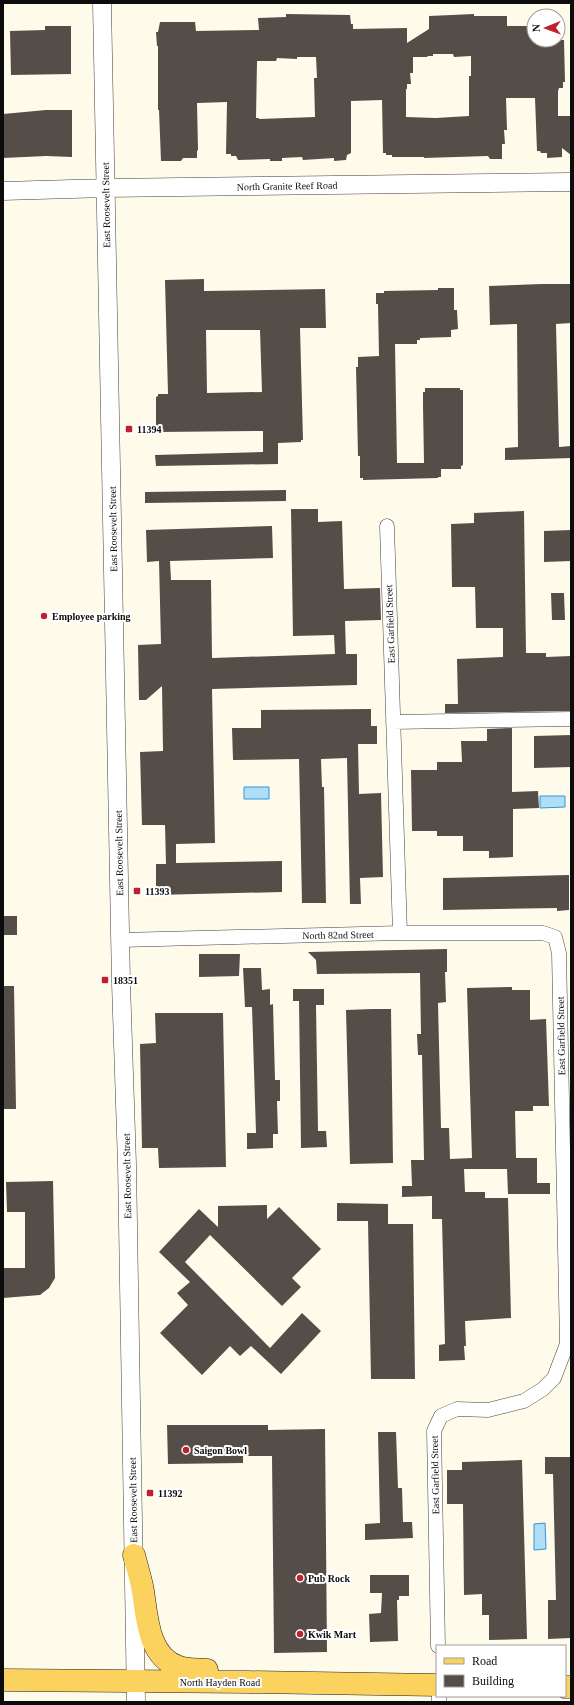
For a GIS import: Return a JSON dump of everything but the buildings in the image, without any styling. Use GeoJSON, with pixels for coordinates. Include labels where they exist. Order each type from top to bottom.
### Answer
{"type":"FeatureCollection","features":[{"type":"Feature","properties":{"kind":"main road"},"geometry":{"type":"LineString","coordinates":[[134,1555],[143,1589],[151,1637],[163,1655],[180,1668],[218,1670],[248,1682]]}},
{"type":"Feature","properties":{"kind":"main road","name":"North Hayden Road"},"geometry":{"type":"LineString","coordinates":[[3,1680],[136,1692],[248,1682],[436,1685]]}},
{"type":"Feature","properties":{"kind":"street","name":"East Roosevelt Street"},"geometry":{"type":"LineString","coordinates":[[102,3],[127,1164],[136,1692]]}},
{"type":"Feature","properties":{"kind":"street","name":"North Granite Reef Road"},"geometry":{"type":"LineString","coordinates":[[3,191],[106,188],[571,182]]}},
{"type":"Feature","properties":{"kind":"street","name":"East Garfield Street"},"geometry":{"type":"LineString","coordinates":[[387,526],[400,933]]}},
{"type":"Feature","properties":{"kind":"street"},"geometry":{"type":"LineString","coordinates":[[393,722],[571,719]]}},
{"type":"Feature","properties":{"kind":"street","name":"North 82nd Street"},"geometry":{"type":"LineString","coordinates":[[121,940],[400,933],[543,934],[555,937]]}},
{"type":"Feature","properties":{"kind":"street","name":"East Garfield Street"},"geometry":{"type":"LineString","coordinates":[[438,1645],[434,1431],[441,1416],[457,1409],[488,1410],[524,1401],[543,1388],[554,1378],[567,1344],[559,952],[555,937]]}},
{"type":"Feature","properties":{"kind":"water"},"geometry":{"type":"Polygon","coordinates":[[[244,787],[269,787],[269,799],[244,799],[244,787]]]}},
{"type":"Feature","properties":{"kind":"water"},"geometry":{"type":"Polygon","coordinates":[[[540,796],[565,796],[565,807],[540,808],[540,796]]]}},
{"type":"Feature","properties":{"kind":"water"},"geometry":{"type":"Polygon","coordinates":[[[545,1523],[546,1549],[534,1550],[534,1524],[545,1523]]]}},
{"type":"Feature","properties":{"kind":"place","name":"11394"},"geometry":{"type":"Point","coordinates":[129,429]}},
{"type":"Feature","properties":{"kind":"place","name":"Employee parking"},"geometry":{"type":"Point","coordinates":[44,616]}},
{"type":"Feature","properties":{"kind":"place","name":"11393"},"geometry":{"type":"Point","coordinates":[137,891]}},
{"type":"Feature","properties":{"kind":"place","name":"18351"},"geometry":{"type":"Point","coordinates":[105,980]}},
{"type":"Feature","properties":{"kind":"place","name":"Saigon Bowl"},"geometry":{"type":"Point","coordinates":[186,1450]}},
{"type":"Feature","properties":{"kind":"place","name":"11392"},"geometry":{"type":"Point","coordinates":[150,1493]}},
{"type":"Feature","properties":{"kind":"place","name":"Pub Rock"},"geometry":{"type":"Point","coordinates":[300,1578]}},
{"type":"Feature","properties":{"kind":"place","name":"Kwik Mart"},"geometry":{"type":"Point","coordinates":[300,1634]}}]}
